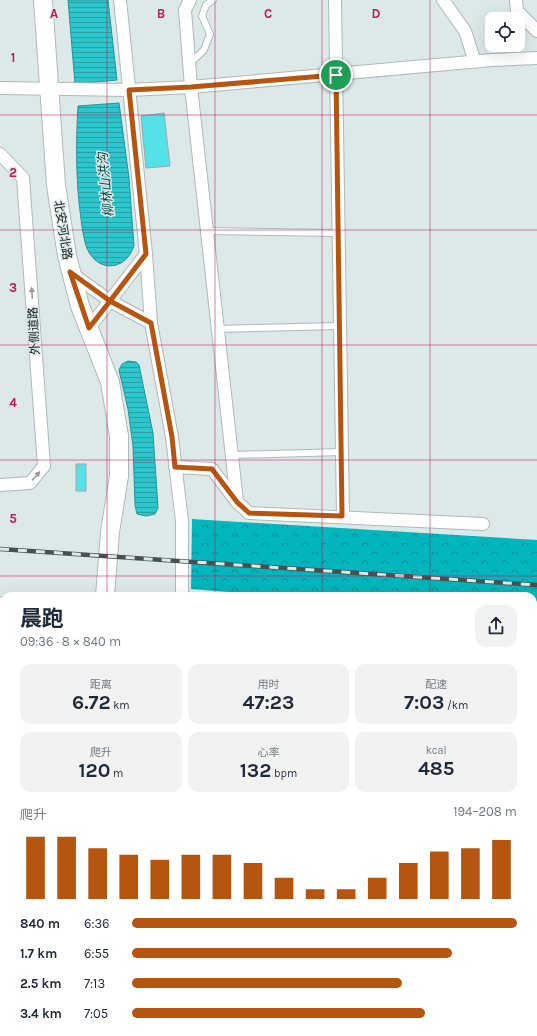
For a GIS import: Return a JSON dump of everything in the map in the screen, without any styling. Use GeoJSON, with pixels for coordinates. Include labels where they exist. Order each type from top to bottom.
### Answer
{"type":"FeatureCollection","features":[{"type":"Feature","properties":{"kind":"street","name":"北安河北路"},"geometry":{"type":"LineString","coordinates":[[43,0],[56,185],[70,272],[89,328],[110,382],[119,436],[119,476],[110,532],[105,592]]}},
{"type":"Feature","properties":{"kind":"street"},"geometry":{"type":"LineString","coordinates":[[120,0],[146,254],[151,323],[172,437],[182,521],[182,592]]}},
{"type":"Feature","properties":{"kind":"street"},"geometry":{"type":"LineString","coordinates":[[190,0],[185,10],[191,87],[237,502]]}},
{"type":"Feature","properties":{"kind":"street"},"geometry":{"type":"LineString","coordinates":[[335,0],[342,516]]}},
{"type":"Feature","properties":{"kind":"street"},"geometry":{"type":"LineString","coordinates":[[443,0],[465,31],[475,62]]}},
{"type":"Feature","properties":{"kind":"street"},"geometry":{"type":"LineString","coordinates":[[516,0],[517,11],[537,31]]}},
{"type":"Feature","properties":{"kind":"street"},"geometry":{"type":"LineString","coordinates":[[0,88],[49,90],[129,90],[191,87],[537,58]]}},
{"type":"Feature","properties":{"kind":"street","name":"外侧道路"},"geometry":{"type":"LineString","coordinates":[[0,154],[23,178],[44,466],[30,482],[0,485]]}},
{"type":"Feature","properties":{"kind":"street"},"geometry":{"type":"LineString","coordinates":[[89,328],[146,254]]}},
{"type":"Feature","properties":{"kind":"street"},"geometry":{"type":"LineString","coordinates":[[70,272],[110,301],[151,323]]}},
{"type":"Feature","properties":{"kind":"street"},"geometry":{"type":"LineString","coordinates":[[175,467],[212,469],[237,502],[249,513],[342,516],[483,524]]}},
{"type":"Feature","properties":{"kind":"lane"},"geometry":{"type":"LineString","coordinates":[[189,64],[204,50],[210,34],[202,16],[206,4],[213,0]]}},
{"type":"Feature","properties":{"kind":"lane"},"geometry":{"type":"LineString","coordinates":[[207,231],[338,233]]}},
{"type":"Feature","properties":{"kind":"lane"},"geometry":{"type":"LineString","coordinates":[[218,329],[340,326]]}},
{"type":"Feature","properties":{"kind":"lane"},"geometry":{"type":"LineString","coordinates":[[232,455],[342,452]]}},
{"type":"Feature","properties":{"kind":"green space"},"geometry":{"type":"Polygon","coordinates":[[[192,519],[537,540],[537,592],[228,592],[191,589],[192,519]]]}},
{"type":"Feature","properties":{"kind":"water"},"geometry":{"type":"Polygon","coordinates":[[[68,0],[108,0],[117,80],[75,84],[68,0]]]}},
{"type":"Feature","properties":{"kind":"water","name":"柳林山洪沟"},"geometry":{"type":"Polygon","coordinates":[[[119,103],[129,178],[134,246],[130,255],[124,261],[117,265],[110,266],[103,265],[96,261],[86,246],[79,203],[77,179],[77,118],[78,106],[119,103]]]}},
{"type":"Feature","properties":{"kind":"water"},"geometry":{"type":"Polygon","coordinates":[[[128,361],[136,362],[139,365],[153,433],[158,508],[155,514],[146,516],[137,514],[135,505],[133,446],[128,409],[119,370],[122,364],[128,361]]]}},
{"type":"Feature","properties":{"kind":"building"},"geometry":{"type":"Polygon","coordinates":[[[164,113],[170,166],[146,168],[141,116],[164,113]]]}},
{"type":"Feature","properties":{"kind":"building"},"geometry":{"type":"Polygon","coordinates":[[[76,464],[86,464],[86,491],[76,491],[76,464]]]}},
{"type":"Feature","properties":{"kind":"railway"},"geometry":{"type":"LineString","coordinates":[[0,549],[537,585]]}},
{"type":"Feature","properties":{"kind":"route"},"geometry":{"type":"LineString","coordinates":[[336,75],[191,87],[129,90],[146,254],[110,301],[70,272],[80,306],[89,328],[110,301],[151,323],[172,437],[175,467],[212,469],[237,502],[249,513],[342,516],[336,75]]}}]}
